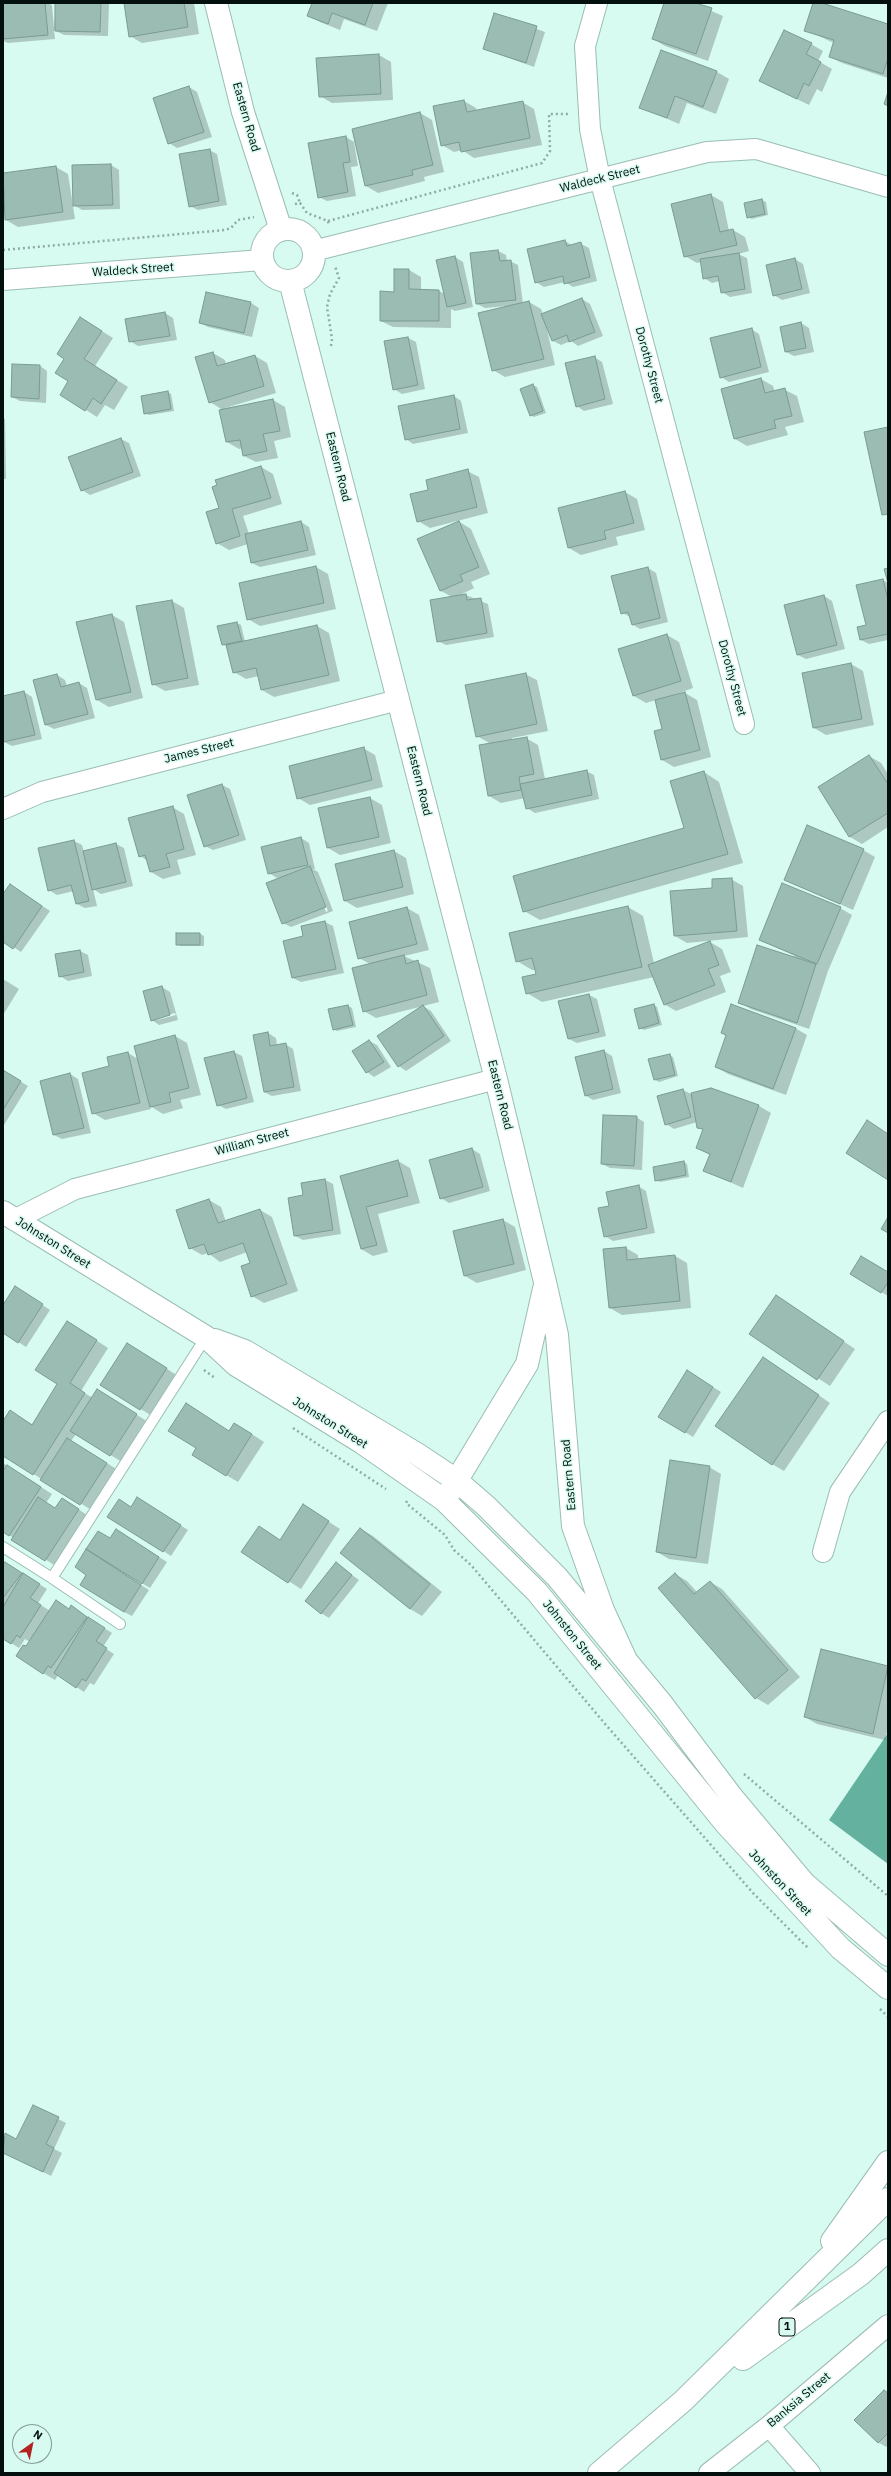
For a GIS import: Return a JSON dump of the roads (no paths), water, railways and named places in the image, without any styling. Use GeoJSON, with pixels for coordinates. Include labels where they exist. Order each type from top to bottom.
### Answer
{"type":"FeatureCollection","features":[{"type":"Feature","properties":{"kind":"main road","name":"Eastern Road"},"geometry":{"type":"LineString","coordinates":[[216,3],[244,112],[281,230]]}},
{"type":"Feature","properties":{"kind":"main road"},"geometry":{"type":"LineString","coordinates":[[290,229],[305,236],[313,251],[313,259],[308,270],[298,278],[290,281],[283,280],[270,274],[262,260],[264,245],[268,238],[281,230],[290,229]]}},
{"type":"Feature","properties":{"kind":"main road","name":"Eastern Road"},"geometry":{"type":"LineString","coordinates":[[290,281],[496,1079],[545,1282],[557,1335],[573,1526],[603,1610],[626,1660]]}},
{"type":"Feature","properties":{"kind":"main road","name":"Johnston Street"},"geometry":{"type":"LineString","coordinates":[[9,1216],[206,1337],[236,1365],[361,1442],[444,1500],[537,1592],[726,1824],[840,1948],[883,1998]]}},
{"type":"Feature","properties":{"kind":"main road","name":"Eastern Road"},"geometry":{"type":"LineString","coordinates":[[444,1500],[527,1364],[545,1282]]}},
{"type":"Feature","properties":{"kind":"main road","name":"Johnston Street"},"geometry":{"type":"LineString","coordinates":[[206,1337],[245,1351],[417,1454],[456,1480],[486,1506],[557,1577],[626,1660],[732,1797],[804,1883],[888,1955]]}},
{"type":"Feature","properties":{"kind":"main road"},"geometry":{"type":"LineString","coordinates":[[794,2294],[888,2162]]}},
{"type":"Feature","properties":{"kind":"main road","name":"1"},"geometry":{"type":"LineString","coordinates":[[599,2473],[683,2401],[794,2294],[888,2199]]}},
{"type":"Feature","properties":{"kind":"main road","name":"1"},"geometry":{"type":"LineString","coordinates":[[683,2401],[861,2274],[888,2250]]}},
{"type":"Feature","properties":{"kind":"street","name":"Dorothy Street"},"geometry":{"type":"LineString","coordinates":[[597,3],[585,46],[590,129],[600,179],[744,724]]}},
{"type":"Feature","properties":{"kind":"street","name":"Waldeck Street"},"geometry":{"type":"LineString","coordinates":[[313,251],[708,152],[756,149],[888,187]]}},
{"type":"Feature","properties":{"kind":"street","name":"Waldeck Street"},"geometry":{"type":"LineString","coordinates":[[3,280],[262,260]]}},
{"type":"Feature","properties":{"kind":"street","name":"James Street"},"geometry":{"type":"LineString","coordinates":[[3,809],[42,792],[398,700]]}},
{"type":"Feature","properties":{"kind":"street","name":"William Street"},"geometry":{"type":"LineString","coordinates":[[9,1216],[75,1189],[496,1079]]}},
{"type":"Feature","properties":{"kind":"street"},"geometry":{"type":"LineString","coordinates":[[823,1552],[840,1492],[888,1421]]}},
{"type":"Feature","properties":{"kind":"street","name":"Banksia Street"},"geometry":{"type":"LineString","coordinates":[[709,2473],[769,2426],[888,2325]]}},
{"type":"Feature","properties":{"kind":"street"},"geometry":{"type":"LineString","coordinates":[[769,2426],[810,2473]]}},
{"type":"Feature","properties":{"kind":"lane"},"geometry":{"type":"LineString","coordinates":[[52,1578],[206,1337]]}},
{"type":"Feature","properties":{"kind":"lane"},"geometry":{"type":"LineString","coordinates":[[3,1547],[120,1624]]}}]}
